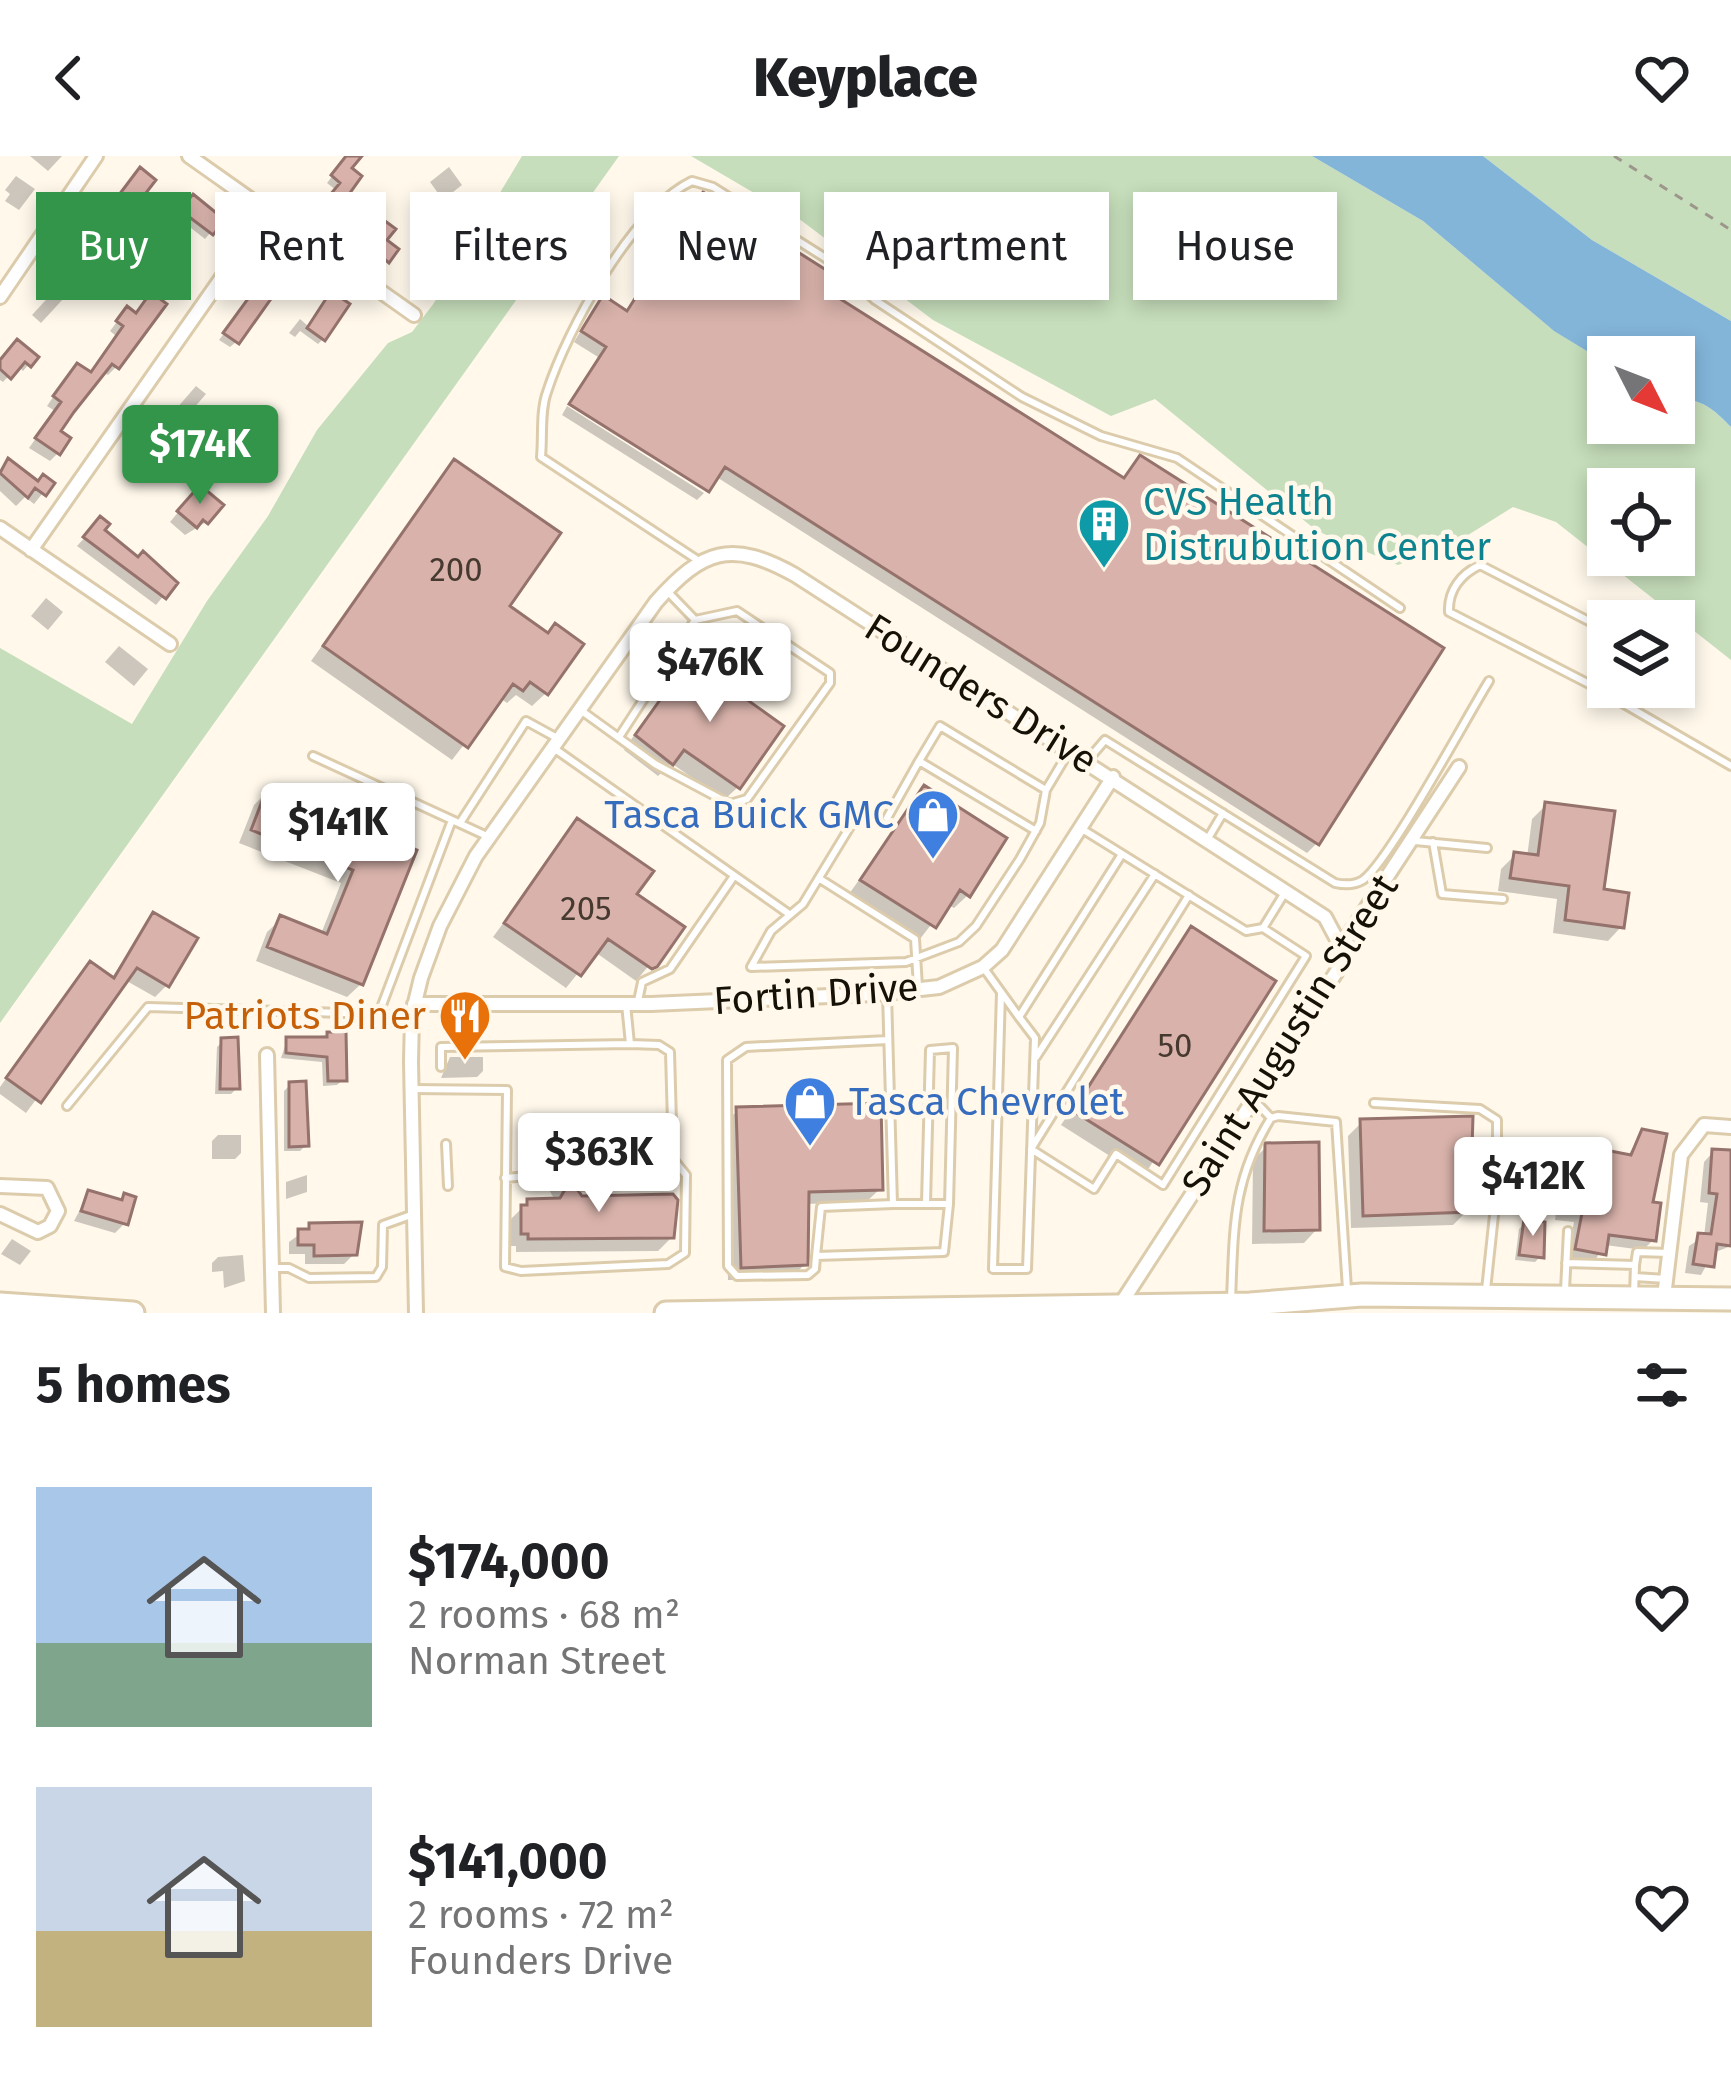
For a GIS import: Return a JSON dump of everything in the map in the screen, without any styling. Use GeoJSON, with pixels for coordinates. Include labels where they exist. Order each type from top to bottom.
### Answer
{"type":"FeatureCollection","features":[{"type":"Feature","properties":{"kind":"main road"},"geometry":{"type":"LineString","coordinates":[[666,1313],[1122,1302],[1243,1307],[1347,1296],[1434,1304],[1486,1294],[1526,1303],[1565,1294],[1605,1304],[1634,1286],[1665,1288],[1697,1305],[1731,1299]]}},
{"type":"Feature","properties":{"kind":"main road"},"geometry":{"type":"LineString","coordinates":[[0,1304],[35,1310],[134,1313]]}},
{"type":"Feature","properties":{"kind":"street"},"geometry":{"type":"LineString","coordinates":[[0,297],[96,156]]}},
{"type":"Feature","properties":{"kind":"street"},"geometry":{"type":"LineString","coordinates":[[189,156],[238,192]]}},
{"type":"Feature","properties":{"kind":"street"},"geometry":{"type":"LineString","coordinates":[[32,550],[215,288]]}},
{"type":"Feature","properties":{"kind":"street"},"geometry":{"type":"LineString","coordinates":[[386,296],[414,315]]}},
{"type":"Feature","properties":{"kind":"street"},"geometry":{"type":"LineString","coordinates":[[0,528],[170,644]]}},
{"type":"Feature","properties":{"kind":"street","name":"Founders Drive"},"geometry":{"type":"LineString","coordinates":[[699,561],[742,554],[778,566],[1325,917],[1341,947]]}},
{"type":"Feature","properties":{"kind":"street"},"geometry":{"type":"LineString","coordinates":[[416,1313],[413,1010],[440,926],[489,837],[555,742],[667,590],[699,561]]}},
{"type":"Feature","properties":{"kind":"street","name":"Saint Augustin Street"},"geometry":{"type":"LineString","coordinates":[[1122,1302],[1339,968],[1341,947],[1459,767]]}},
{"type":"Feature","properties":{"kind":"street","name":"Fortin Drive"},"geometry":{"type":"LineString","coordinates":[[413,1010],[917,991],[983,967],[1013,937],[1113,778]]}},
{"type":"Feature","properties":{"kind":"street"},"geometry":{"type":"LineString","coordinates":[[267,1055],[271,1308]]}},
{"type":"Feature","properties":{"kind":"street"},"geometry":{"type":"LineString","coordinates":[[1665,1288],[1681,1155],[1689,1138],[1704,1125],[1731,1126]]}},
{"type":"Feature","properties":{"kind":"street"},"geometry":{"type":"LineString","coordinates":[[0,1186],[47,1188],[58,1211],[38,1232],[0,1214]]}},
{"type":"Feature","properties":{"kind":"lane"},"geometry":{"type":"LineString","coordinates":[[699,561],[541,457],[545,396],[575,326],[655,205],[692,181],[713,187],[838,266],[875,300],[1022,398],[1101,436],[1177,458],[1400,608]]}},
{"type":"Feature","properties":{"kind":"lane"},"geometry":{"type":"LineString","coordinates":[[1587,620],[1480,566],[1465,572],[1448,599],[1449,612],[1587,683]]}},
{"type":"Feature","properties":{"kind":"lane"},"geometry":{"type":"LineString","coordinates":[[667,590],[695,620]]}},
{"type":"Feature","properties":{"kind":"lane"},"geometry":{"type":"LineString","coordinates":[[578,710],[618,738],[730,804],[747,799],[830,683],[830,673],[737,611],[695,620],[618,738]]}},
{"type":"Feature","properties":{"kind":"lane"},"geometry":{"type":"LineString","coordinates":[[1087,761],[1105,740],[1335,883],[1363,880],[1489,681]]}},
{"type":"Feature","properties":{"kind":"lane"},"geometry":{"type":"LineString","coordinates":[[1630,708],[1731,766]]}},
{"type":"Feature","properties":{"kind":"lane"},"geometry":{"type":"LineString","coordinates":[[380,1013],[456,821],[526,721],[790,915]]}},
{"type":"Feature","properties":{"kind":"lane"},"geometry":{"type":"LineString","coordinates":[[886,818],[940,726],[1046,790]]}},
{"type":"Feature","properties":{"kind":"lane"},"geometry":{"type":"LineString","coordinates":[[862,807],[818,878],[771,931],[752,967],[906,962],[958,942],[976,926],[1036,832],[1046,790],[1070,750]]}},
{"type":"Feature","properties":{"kind":"lane"},"geometry":{"type":"LineString","coordinates":[[313,756],[489,837]]}},
{"type":"Feature","properties":{"kind":"lane"},"geometry":{"type":"LineString","coordinates":[[919,761],[1036,832]]}},
{"type":"Feature","properties":{"kind":"lane"},"geometry":{"type":"LineString","coordinates":[[1208,840],[1223,813]]}},
{"type":"Feature","properties":{"kind":"lane"},"geometry":{"type":"LineString","coordinates":[[1031,1149],[1094,1189],[1116,1154],[1162,1185],[1306,956],[1263,928],[1246,931],[1081,828]]}},
{"type":"Feature","properties":{"kind":"lane"},"geometry":{"type":"LineString","coordinates":[[1411,840],[1487,848]]}},
{"type":"Feature","properties":{"kind":"lane"},"geometry":{"type":"LineString","coordinates":[[1433,842],[1442,894],[1504,898]]}},
{"type":"Feature","properties":{"kind":"lane"},"geometry":{"type":"LineString","coordinates":[[1019,1017],[1122,854]]}},
{"type":"Feature","properties":{"kind":"lane"},"geometry":{"type":"LineString","coordinates":[[1036,1059],[1155,874]]}},
{"type":"Feature","properties":{"kind":"lane"},"geometry":{"type":"LineString","coordinates":[[630,1045],[632,1004],[642,982],[670,969],[734,876]]}},
{"type":"Feature","properties":{"kind":"lane"},"geometry":{"type":"LineString","coordinates":[[818,878],[906,931],[918,954],[917,991]]}},
{"type":"Feature","properties":{"kind":"lane"},"geometry":{"type":"LineString","coordinates":[[1263,928],[1286,891]]}},
{"type":"Feature","properties":{"kind":"lane"},"geometry":{"type":"LineString","coordinates":[[1031,1149],[1190,895]]}},
{"type":"Feature","properties":{"kind":"lane"},"geometry":{"type":"LineString","coordinates":[[983,967],[1035,1038],[1027,1269],[992,1269],[1001,992]]}},
{"type":"Feature","properties":{"kind":"lane"},"geometry":{"type":"LineString","coordinates":[[887,993],[893,1204]]}},
{"type":"Feature","properties":{"kind":"lane"},"geometry":{"type":"LineString","coordinates":[[67,1106],[148,1007],[413,1010]]}},
{"type":"Feature","properties":{"kind":"lane"},"geometry":{"type":"LineString","coordinates":[[888,1040],[746,1047],[727,1060],[728,1265],[737,1276],[808,1275],[815,1269],[821,1207],[949,1204]]}},
{"type":"Feature","properties":{"kind":"lane"},"geometry":{"type":"LineString","coordinates":[[412,1089],[507,1090],[505,1267],[521,1271],[668,1264],[685,1253],[686,1175],[673,1159],[670,1052],[659,1045],[441,1048],[441,1067]]}},
{"type":"Feature","properties":{"kind":"lane"},"geometry":{"type":"LineString","coordinates":[[816,1256],[944,1252],[949,1204],[950,1046],[931,1050],[926,1203]]}},
{"type":"Feature","properties":{"kind":"lane"},"geometry":{"type":"LineString","coordinates":[[1253,1099],[1270,1118],[1336,1122],[1347,1296]]}},
{"type":"Feature","properties":{"kind":"lane"},"geometry":{"type":"LineString","coordinates":[[1374,1103],[1480,1109],[1497,1120],[1498,1187],[1486,1294]]}},
{"type":"Feature","properties":{"kind":"lane"},"geometry":{"type":"LineString","coordinates":[[1243,1307],[1238,1180],[1270,1118]]}},
{"type":"Feature","properties":{"kind":"lane"},"geometry":{"type":"LineString","coordinates":[[446,1144],[448,1186]]}},
{"type":"Feature","properties":{"kind":"lane"},"geometry":{"type":"LineString","coordinates":[[506,1178],[539,1175],[559,1164],[673,1159]]}},
{"type":"Feature","properties":{"kind":"lane"},"geometry":{"type":"LineString","coordinates":[[582,1186],[611,1162]]}},
{"type":"Feature","properties":{"kind":"lane"},"geometry":{"type":"LineString","coordinates":[[539,1175],[560,1185]]}},
{"type":"Feature","properties":{"kind":"lane"},"geometry":{"type":"LineString","coordinates":[[270,1268],[289,1268],[309,1278],[376,1277],[382,1267],[383,1225],[414,1215]]}},
{"type":"Feature","properties":{"kind":"lane"},"geometry":{"type":"LineString","coordinates":[[1565,1294],[1568,1231]]}},
{"type":"Feature","properties":{"kind":"lane"},"geometry":{"type":"LineString","coordinates":[[1634,1286],[1637,1252],[1669,1253]]}},
{"type":"Feature","properties":{"kind":"lane"},"geometry":{"type":"LineString","coordinates":[[1566,1263],[1635,1265]]}},
{"type":"Feature","properties":{"kind":"path"},"geometry":{"type":"LineString","coordinates":[[1614,156],[1731,230]]}},
{"type":"Feature","properties":{"kind":"green space"},"geometry":{"type":"Polygon","coordinates":[[[522,156],[619,156],[593,192],[500,192],[522,156]]]}},
{"type":"Feature","properties":{"kind":"green space"},"geometry":{"type":"Polygon","coordinates":[[[691,156],[1312,156],[1423,221],[1553,330],[1587,351],[1587,444],[1695,444],[1695,401],[1731,427],[1731,660],[1695,632],[1695,600],[1655,600],[1624,576],[1695,576],[1695,468],[1587,468],[1587,546],[1556,522],[1513,507],[1460,540],[1398,565],[1317,531],[1155,399],[1111,416],[933,320],[907,300],[1109,300],[1109,192],[824,192],[824,238],[800,220],[800,192],[752,192],[691,156]]]}},
{"type":"Feature","properties":{"kind":"green space"},"geometry":{"type":"Polygon","coordinates":[[[1483,156],[1731,156],[1731,321],[1592,240],[1483,156]]]}},
{"type":"Feature","properties":{"kind":"green space"},"geometry":{"type":"Polygon","coordinates":[[[516,300],[0,1023],[0,648],[132,724],[207,601],[268,516],[317,430],[388,343],[412,332],[434,303],[516,300]]]}},
{"type":"Feature","properties":{"kind":"water"},"geometry":{"type":"Polygon","coordinates":[[[1312,156],[1483,156],[1592,240],[1731,321],[1731,427],[1695,402],[1695,336],[1587,336],[1587,351],[1554,331],[1423,221],[1312,156]]]}},
{"type":"Feature","properties":{"kind":"building"},"geometry":{"type":"Polygon","coordinates":[[[346,156],[362,156],[352,168],[362,176],[351,192],[332,192],[340,183],[331,175],[346,156]]]}},
{"type":"Feature","properties":{"kind":"building"},"geometry":{"type":"Polygon","coordinates":[[[140,167],[156,180],[147,192],[121,192],[140,167]]]}},
{"type":"Feature","properties":{"kind":"building"},"geometry":{"type":"Polygon","coordinates":[[[191,196],[215,212],[213,235],[191,218],[191,196]]]}},
{"type":"Feature","properties":{"kind":"building"},"geometry":{"type":"Polygon","coordinates":[[[386,222],[396,229],[387,240],[399,249],[389,263],[386,260],[386,222]]]}},
{"type":"Feature","properties":{"kind":"building","name":"CVS Health Distrubution Center"},"geometry":{"type":"Polygon","coordinates":[[[800,253],[824,269],[824,300],[842,300],[1124,478],[1140,455],[1444,648],[1319,845],[725,467],[709,492],[569,404],[606,347],[581,331],[600,300],[610,300],[627,311],[634,300],[800,300],[800,253]]]}},
{"type":"Feature","properties":{"kind":"building"},"geometry":{"type":"Polygon","coordinates":[[[145,300],[167,304],[119,369],[112,364],[74,412],[61,431],[71,438],[60,455],[35,438],[61,402],[53,396],[77,363],[91,372],[123,326],[116,321],[127,306],[136,313],[145,300]]]}},
{"type":"Feature","properties":{"kind":"building"},"geometry":{"type":"Polygon","coordinates":[[[247,300],[270,300],[239,344],[223,333],[247,300]]]}},
{"type":"Feature","properties":{"kind":"building"},"geometry":{"type":"Polygon","coordinates":[[[325,300],[350,304],[325,341],[307,328],[325,300]]]}},
{"type":"Feature","properties":{"kind":"building"},"geometry":{"type":"Polygon","coordinates":[[[17,339],[39,357],[31,367],[25,362],[11,379],[0,369],[0,360],[17,339]]]}},
{"type":"Feature","properties":{"kind":"building"},"geometry":{"type":"Polygon","coordinates":[[[8,458],[38,481],[43,474],[55,483],[46,496],[35,488],[28,498],[0,473],[8,458]]]}},
{"type":"Feature","properties":{"kind":"building"},"geometry":{"type":"Polygon","coordinates":[[[454,459],[561,533],[510,606],[548,633],[555,623],[584,644],[548,695],[530,682],[523,691],[513,684],[468,748],[323,646],[454,459]]]}},
{"type":"Feature","properties":{"kind":"building"},"geometry":{"type":"Polygon","coordinates":[[[200,485],[224,505],[208,524],[203,520],[197,528],[177,511],[200,485]]]}},
{"type":"Feature","properties":{"kind":"building"},"geometry":{"type":"Polygon","coordinates":[[[100,516],[110,524],[105,530],[138,557],[143,551],[178,583],[166,599],[83,537],[100,516]]]}},
{"type":"Feature","properties":{"kind":"building"},"geometry":{"type":"Polygon","coordinates":[[[702,658],[722,672],[718,679],[784,726],[740,789],[684,750],[673,765],[635,735],[680,672],[688,678],[702,658]]]}},
{"type":"Feature","properties":{"kind":"building","name":"Tasca Buick GMC"},"geometry":{"type":"Polygon","coordinates":[[[924,785],[1007,838],[970,897],[960,890],[936,928],[860,880],[924,785]]]}},
{"type":"Feature","properties":{"kind":"building"},"geometry":{"type":"Polygon","coordinates":[[[267,788],[417,850],[363,985],[267,947],[280,915],[327,934],[353,870],[251,830],[267,788]]]}},
{"type":"Feature","properties":{"kind":"building"},"geometry":{"type":"Polygon","coordinates":[[[1545,802],[1615,811],[1604,889],[1629,893],[1624,928],[1565,920],[1569,886],[1510,878],[1514,852],[1538,855],[1545,802]]]}},
{"type":"Feature","properties":{"kind":"building"},"geometry":{"type":"Polygon","coordinates":[[[577,818],[654,871],[637,894],[685,927],[657,967],[652,969],[608,939],[581,976],[504,923],[577,818]]]}},
{"type":"Feature","properties":{"kind":"building"},"geometry":{"type":"Polygon","coordinates":[[[153,912],[198,938],[169,987],[137,968],[41,1103],[6,1078],[90,961],[114,978],[153,912]]]}},
{"type":"Feature","properties":{"kind":"building"},"geometry":{"type":"Polygon","coordinates":[[[1191,926],[1276,981],[1159,1165],[1073,1111],[1191,926]]]}},
{"type":"Feature","properties":{"kind":"building"},"geometry":{"type":"Polygon","coordinates":[[[327,1032],[346,1032],[347,1081],[328,1081],[327,1057],[286,1053],[286,1037],[327,1037],[327,1032]]]}},
{"type":"Feature","properties":{"kind":"building"},"geometry":{"type":"Polygon","coordinates":[[[238,1037],[240,1089],[220,1089],[221,1038],[238,1037]]]}},
{"type":"Feature","properties":{"kind":"building"},"geometry":{"type":"Polygon","coordinates":[[[306,1081],[309,1146],[289,1147],[289,1082],[306,1081]]]}},
{"type":"Feature","properties":{"kind":"building","name":"Tasca Chevrolet"},"geometry":{"type":"Polygon","coordinates":[[[881,1103],[883,1190],[809,1192],[808,1265],[741,1268],[736,1107],[881,1103]]]}},
{"type":"Feature","properties":{"kind":"building"},"geometry":{"type":"Polygon","coordinates":[[[1473,1116],[1470,1212],[1363,1216],[1360,1119],[1473,1116]]]}},
{"type":"Feature","properties":{"kind":"building"},"geometry":{"type":"Polygon","coordinates":[[[1642,1129],[1667,1134],[1653,1202],[1661,1203],[1656,1241],[1609,1235],[1606,1255],[1575,1249],[1582,1213],[1563,1211],[1566,1184],[1582,1185],[1590,1147],[1631,1155],[1642,1129]]]}},
{"type":"Feature","properties":{"kind":"building"},"geometry":{"type":"Polygon","coordinates":[[[1319,1142],[1320,1230],[1264,1231],[1265,1143],[1319,1142]]]}},
{"type":"Feature","properties":{"kind":"building"},"geometry":{"type":"Polygon","coordinates":[[[1712,1149],[1731,1150],[1731,1246],[1717,1244],[1714,1267],[1693,1264],[1698,1233],[1711,1234],[1717,1194],[1709,1193],[1712,1149]]]}},
{"type":"Feature","properties":{"kind":"building"},"geometry":{"type":"Polygon","coordinates":[[[560,1172],[582,1172],[575,1186],[582,1196],[673,1194],[678,1200],[674,1238],[528,1239],[528,1234],[521,1234],[521,1205],[527,1205],[527,1199],[560,1198],[567,1186],[560,1172]]]}},
{"type":"Feature","properties":{"kind":"building"},"geometry":{"type":"Polygon","coordinates":[[[88,1190],[122,1200],[124,1193],[136,1197],[128,1225],[81,1211],[88,1190]]]}},
{"type":"Feature","properties":{"kind":"building"},"geometry":{"type":"Polygon","coordinates":[[[1524,1219],[1545,1222],[1544,1258],[1519,1255],[1524,1219]]]}},
{"type":"Feature","properties":{"kind":"building"},"geometry":{"type":"Polygon","coordinates":[[[362,1222],[357,1255],[314,1256],[314,1245],[298,1245],[298,1229],[309,1229],[309,1223],[362,1222]]]}},
{"type":"Feature","properties":{"kind":"place","name":"CVS Health Distrubution Center"},"geometry":{"type":"Point","coordinates":[1104,570]}},
{"type":"Feature","properties":{"kind":"place","name":"Tasca Buick GMC"},"geometry":{"type":"Point","coordinates":[933,861]}},
{"type":"Feature","properties":{"kind":"place","name":"Patriots Diner"},"geometry":{"type":"Point","coordinates":[465,1062]}},
{"type":"Feature","properties":{"kind":"place","name":"Tasca Chevrolet"},"geometry":{"type":"Point","coordinates":[810,1148]}}]}
